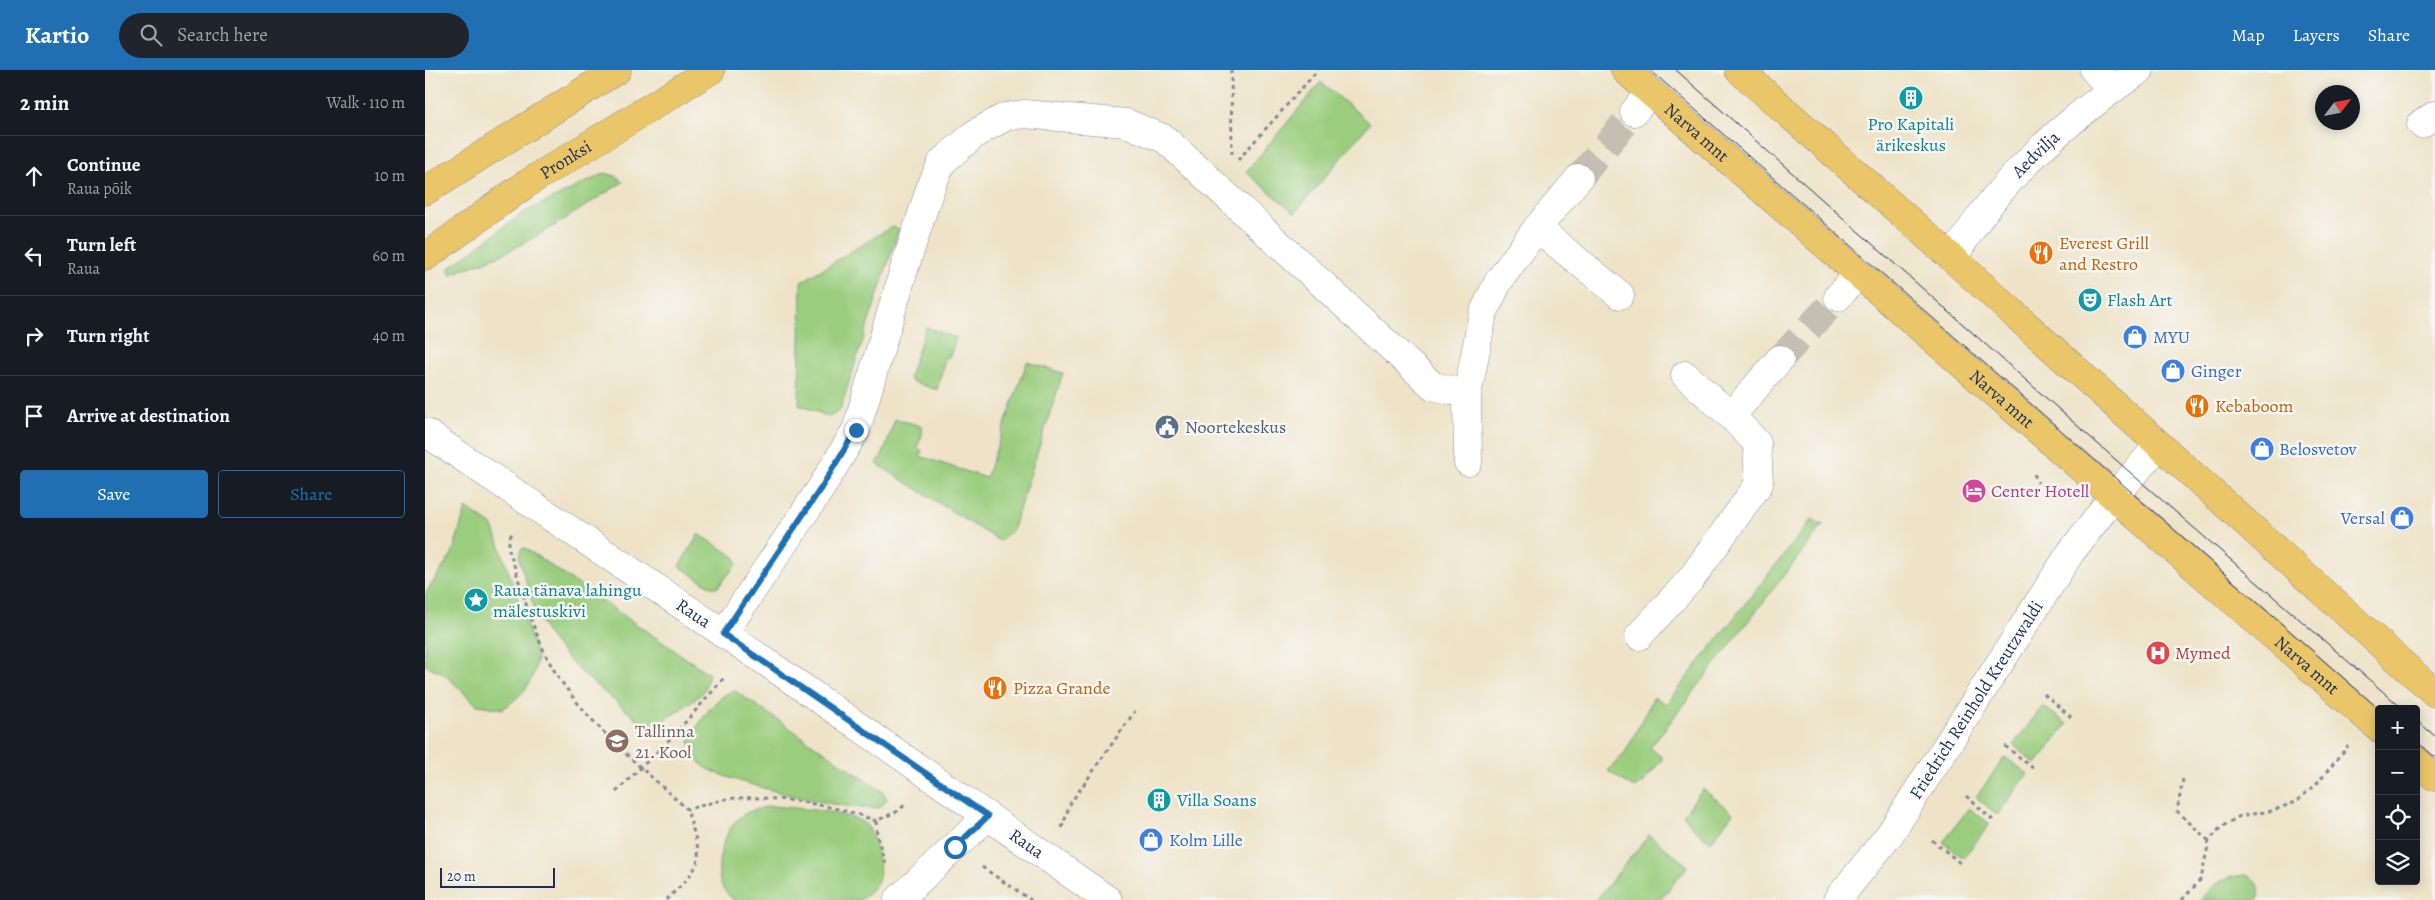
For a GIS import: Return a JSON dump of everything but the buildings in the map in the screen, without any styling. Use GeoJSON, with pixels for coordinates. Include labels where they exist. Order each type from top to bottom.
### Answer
{"type":"FeatureCollection","features":[{"type":"Feature","properties":{"kind":"main road"},"geometry":{"type":"LineString","coordinates":[[425,191],[617,70]]}},
{"type":"Feature","properties":{"kind":"main road","name":"Pronksi"},"geometry":{"type":"LineString","coordinates":[[425,257],[526,184],[711,70]]}},
{"type":"Feature","properties":{"kind":"main road","name":"Narva mnt"},"geometry":{"type":"LineString","coordinates":[[1625,70],[1642,102],[1858,274],[2375,725]]}},
{"type":"Feature","properties":{"kind":"main road"},"geometry":{"type":"LineString","coordinates":[[1739,70],[1953,259],[2435,694]]}},
{"type":"Feature","properties":{"kind":"main road"},"geometry":{"type":"LineString","coordinates":[[2420,764],[2435,777]]}},
{"type":"Feature","properties":{"kind":"street","name":"Aedvilja"},"geometry":{"type":"LineString","coordinates":[[1953,259],[1969,231],[2017,172],[2103,79],[2140,70]]}},
{"type":"Feature","properties":{"kind":"street"},"geometry":{"type":"LineString","coordinates":[[723,634],[821,488],[856,430],[930,189],[942,162],[976,133],[1005,118],[1024,114],[1126,124],[1165,139],[1224,176],[1433,386],[1450,390]]}},
{"type":"Feature","properties":{"kind":"street"},"geometry":{"type":"LineString","coordinates":[[1467,462],[1467,395],[1483,314],[1498,282],[1537,228],[1579,178]]}},
{"type":"Feature","properties":{"kind":"street"},"geometry":{"type":"LineString","coordinates":[[1537,228],[1620,295]]}},
{"type":"Feature","properties":{"kind":"street"},"geometry":{"type":"LineString","coordinates":[[1838,297],[1858,274]]}},
{"type":"Feature","properties":{"kind":"street"},"geometry":{"type":"LineString","coordinates":[[1731,416],[1780,359]]}},
{"type":"Feature","properties":{"kind":"street"},"geometry":{"type":"LineString","coordinates":[[1639,636],[1691,579],[1759,484],[1757,443],[1731,416],[1685,375]]}},
{"type":"Feature","properties":{"kind":"street","name":"Raua"},"geometry":{"type":"LineString","coordinates":[[425,432],[723,634],[1108,900]]}},
{"type":"Feature","properties":{"kind":"street","name":"Friedrich Reinhold Kreutzwaldi"},"geometry":{"type":"LineString","coordinates":[[1837,900],[1890,834],[2071,552],[2113,498],[2158,446]]}},
{"type":"Feature","properties":{"kind":"street"},"geometry":{"type":"LineString","coordinates":[[903,895],[988,816]]}},
{"type":"Feature","properties":{"kind":"path"},"geometry":{"type":"LineString","coordinates":[[1224,176],[1231,70]]}},
{"type":"Feature","properties":{"kind":"path"},"geometry":{"type":"LineString","coordinates":[[1224,176],[1318,70]]}},
{"type":"Feature","properties":{"kind":"path"},"geometry":{"type":"LineString","coordinates":[[512,534],[509,538],[509,550],[537,635],[557,674],[595,725],[687,810],[700,856],[692,875],[666,900]]}},
{"type":"Feature","properties":{"kind":"path"},"geometry":{"type":"LineString","coordinates":[[615,792],[642,768],[710,696],[724,678]]}},
{"type":"Feature","properties":{"kind":"path"},"geometry":{"type":"LineString","coordinates":[[2043,694],[2072,718]]}},
{"type":"Feature","properties":{"kind":"path"},"geometry":{"type":"LineString","coordinates":[[1062,829],[1070,804],[1135,711]]}},
{"type":"Feature","properties":{"kind":"path"},"geometry":{"type":"LineString","coordinates":[[2182,900],[2201,879],[2209,841],[2221,827],[2240,816],[2272,811],[2295,802],[2316,785],[2351,743]]}},
{"type":"Feature","properties":{"kind":"path"},"geometry":{"type":"LineString","coordinates":[[2005,746],[2033,768]]}},
{"type":"Feature","properties":{"kind":"path"},"geometry":{"type":"LineString","coordinates":[[2183,779],[2177,811],[2209,841]]}},
{"type":"Feature","properties":{"kind":"path"},"geometry":{"type":"LineString","coordinates":[[1966,796],[1993,820]]}},
{"type":"Feature","properties":{"kind":"path"},"geometry":{"type":"LineString","coordinates":[[687,810],[737,798],[772,798],[857,814],[876,821],[898,811],[907,803]]}},
{"type":"Feature","properties":{"kind":"path"},"geometry":{"type":"LineString","coordinates":[[876,821],[884,862],[903,895]]}},
{"type":"Feature","properties":{"kind":"path"},"geometry":{"type":"LineString","coordinates":[[1932,840],[1960,863]]}},
{"type":"Feature","properties":{"kind":"path"},"geometry":{"type":"LineString","coordinates":[[982,867],[1031,900]]}},
{"type":"Feature","properties":{"kind":"green space"},"geometry":{"type":"Polygon","coordinates":[[[1321,82],[1370,123],[1295,213],[1246,172],[1321,82]]]}},
{"type":"Feature","properties":{"kind":"green space"},"geometry":{"type":"Polygon","coordinates":[[[605,173],[616,176],[623,182],[546,231],[501,255],[451,274],[448,269],[523,213],[605,173]]]}},
{"type":"Feature","properties":{"kind":"green space"},"geometry":{"type":"Polygon","coordinates":[[[893,226],[899,229],[840,410],[830,417],[799,405],[801,282],[893,226]]]}},
{"type":"Feature","properties":{"kind":"green space"},"geometry":{"type":"Polygon","coordinates":[[[926,327],[956,338],[950,356],[945,359],[937,390],[911,381],[909,377],[926,327]]]}},
{"type":"Feature","properties":{"kind":"green space"},"geometry":{"type":"Polygon","coordinates":[[[1027,362],[1063,373],[1012,531],[999,541],[877,464],[885,449],[895,419],[922,426],[922,435],[917,448],[922,450],[920,456],[986,478],[1027,362]]]}},
{"type":"Feature","properties":{"kind":"green space"},"geometry":{"type":"Polygon","coordinates":[[[466,508],[493,526],[537,656],[536,666],[527,687],[503,709],[477,705],[443,673],[425,665],[425,594],[452,554],[466,508]]]}},
{"type":"Feature","properties":{"kind":"green space"},"geometry":{"type":"Polygon","coordinates":[[[1812,519],[1823,525],[1650,748],[1663,758],[1643,783],[1634,788],[1608,771],[1626,751],[1654,697],[1666,704],[1812,519]]]}},
{"type":"Feature","properties":{"kind":"green space"},"geometry":{"type":"Polygon","coordinates":[[[699,534],[735,557],[737,564],[718,587],[711,587],[679,566],[699,534]]]}},
{"type":"Feature","properties":{"kind":"green space"},"geometry":{"type":"Polygon","coordinates":[[[525,548],[709,674],[704,691],[659,724],[644,725],[578,669],[545,630],[533,604],[519,559],[521,549],[525,548]]]}},
{"type":"Feature","properties":{"kind":"green space"},"geometry":{"type":"Polygon","coordinates":[[[734,690],[883,792],[887,799],[882,806],[862,808],[789,795],[737,780],[702,765],[694,756],[689,741],[713,705],[734,690]]]}},
{"type":"Feature","properties":{"kind":"green space"},"geometry":{"type":"Polygon","coordinates":[[[2043,706],[2067,724],[2036,764],[2013,745],[2043,706]]]}},
{"type":"Feature","properties":{"kind":"green space"},"geometry":{"type":"Polygon","coordinates":[[[2005,757],[2028,774],[1997,815],[1976,797],[2005,757]]]}},
{"type":"Feature","properties":{"kind":"green space"},"geometry":{"type":"Polygon","coordinates":[[[1703,789],[1733,813],[1711,842],[1695,830],[1683,815],[1703,789]]]}},
{"type":"Feature","properties":{"kind":"green space"},"geometry":{"type":"Polygon","coordinates":[[[770,806],[833,813],[857,819],[864,823],[873,837],[879,862],[880,869],[876,885],[861,900],[733,900],[724,889],[719,873],[720,857],[728,832],[741,816],[770,806]]]}},
{"type":"Feature","properties":{"kind":"green space"},"geometry":{"type":"Polygon","coordinates":[[[1969,808],[1990,824],[1963,858],[1943,842],[1969,808]]]}},
{"type":"Feature","properties":{"kind":"green space"},"geometry":{"type":"Polygon","coordinates":[[[1649,835],[1688,866],[1660,900],[1596,900],[1649,835]]]}},
{"type":"Feature","properties":{"kind":"green space"},"geometry":{"type":"Polygon","coordinates":[[[2245,875],[2258,884],[2258,900],[2201,900],[2210,889],[2220,882],[2232,877],[2245,875]]]}},
{"type":"Feature","properties":{"kind":"tunnel"},"geometry":{"type":"LineString","coordinates":[[1579,178],[1634,112]]}},
{"type":"Feature","properties":{"kind":"tunnel"},"geometry":{"type":"LineString","coordinates":[[1780,359],[1838,297]]}},
{"type":"Feature","properties":{"kind":"tram line"},"geometry":{"type":"LineString","coordinates":[[1650,70],[2375,705]]}},
{"type":"Feature","properties":{"kind":"tram line"},"geometry":{"type":"LineString","coordinates":[[1676,70],[2133,475],[2398,705]]}},
{"type":"Feature","properties":{"kind":"tram line"},"geometry":{"type":"LineString","coordinates":[[2420,723],[2435,736]]}},
{"type":"Feature","properties":{"kind":"tram line"},"geometry":{"type":"LineString","coordinates":[[2420,744],[2435,757]]}},
{"type":"Feature","properties":{"kind":"place","name":"Pro Kapitali ärikeskus"},"geometry":{"type":"Point","coordinates":[1911,98]}},
{"type":"Feature","properties":{"kind":"place","name":"Everest Grill and Restro"},"geometry":{"type":"Point","coordinates":[2041,253]}},
{"type":"Feature","properties":{"kind":"place","name":"Flash Art"},"geometry":{"type":"Point","coordinates":[2090,300]}},
{"type":"Feature","properties":{"kind":"place","name":"MYU"},"geometry":{"type":"Point","coordinates":[2135,337]}},
{"type":"Feature","properties":{"kind":"place","name":"Ginger"},"geometry":{"type":"Point","coordinates":[2173,371]}},
{"type":"Feature","properties":{"kind":"place","name":"Kebaboom"},"geometry":{"type":"Point","coordinates":[2197,406]}},
{"type":"Feature","properties":{"kind":"place","name":"Noortekeskus"},"geometry":{"type":"Point","coordinates":[1167,427]}},
{"type":"Feature","properties":{"kind":"place","name":"Belosvetov"},"geometry":{"type":"Point","coordinates":[2262,449]}},
{"type":"Feature","properties":{"kind":"place","name":"Center Hotell"},"geometry":{"type":"Point","coordinates":[1974,491]}},
{"type":"Feature","properties":{"kind":"place","name":"Versal"},"geometry":{"type":"Point","coordinates":[2402,518]}},
{"type":"Feature","properties":{"kind":"place","name":"Raua tänava lahingu mälestuskivi"},"geometry":{"type":"Point","coordinates":[476,600]}},
{"type":"Feature","properties":{"kind":"place","name":"Mymed"},"geometry":{"type":"Point","coordinates":[2158,653]}},
{"type":"Feature","properties":{"kind":"place","name":"Pizza Grande"},"geometry":{"type":"Point","coordinates":[995,688]}},
{"type":"Feature","properties":{"kind":"place","name":"Tallinna 21. Kool"},"geometry":{"type":"Point","coordinates":[617,741]}},
{"type":"Feature","properties":{"kind":"place","name":"Villa Soans"},"geometry":{"type":"Point","coordinates":[1159,800]}},
{"type":"Feature","properties":{"kind":"place","name":"Kolm Lille"},"geometry":{"type":"Point","coordinates":[1151,840]}},
{"type":"Feature","properties":{"kind":"route"},"geometry":{"type":"LineString","coordinates":[[856,430],[821,488],[723,634],[988,816],[955,847]]}}]}
